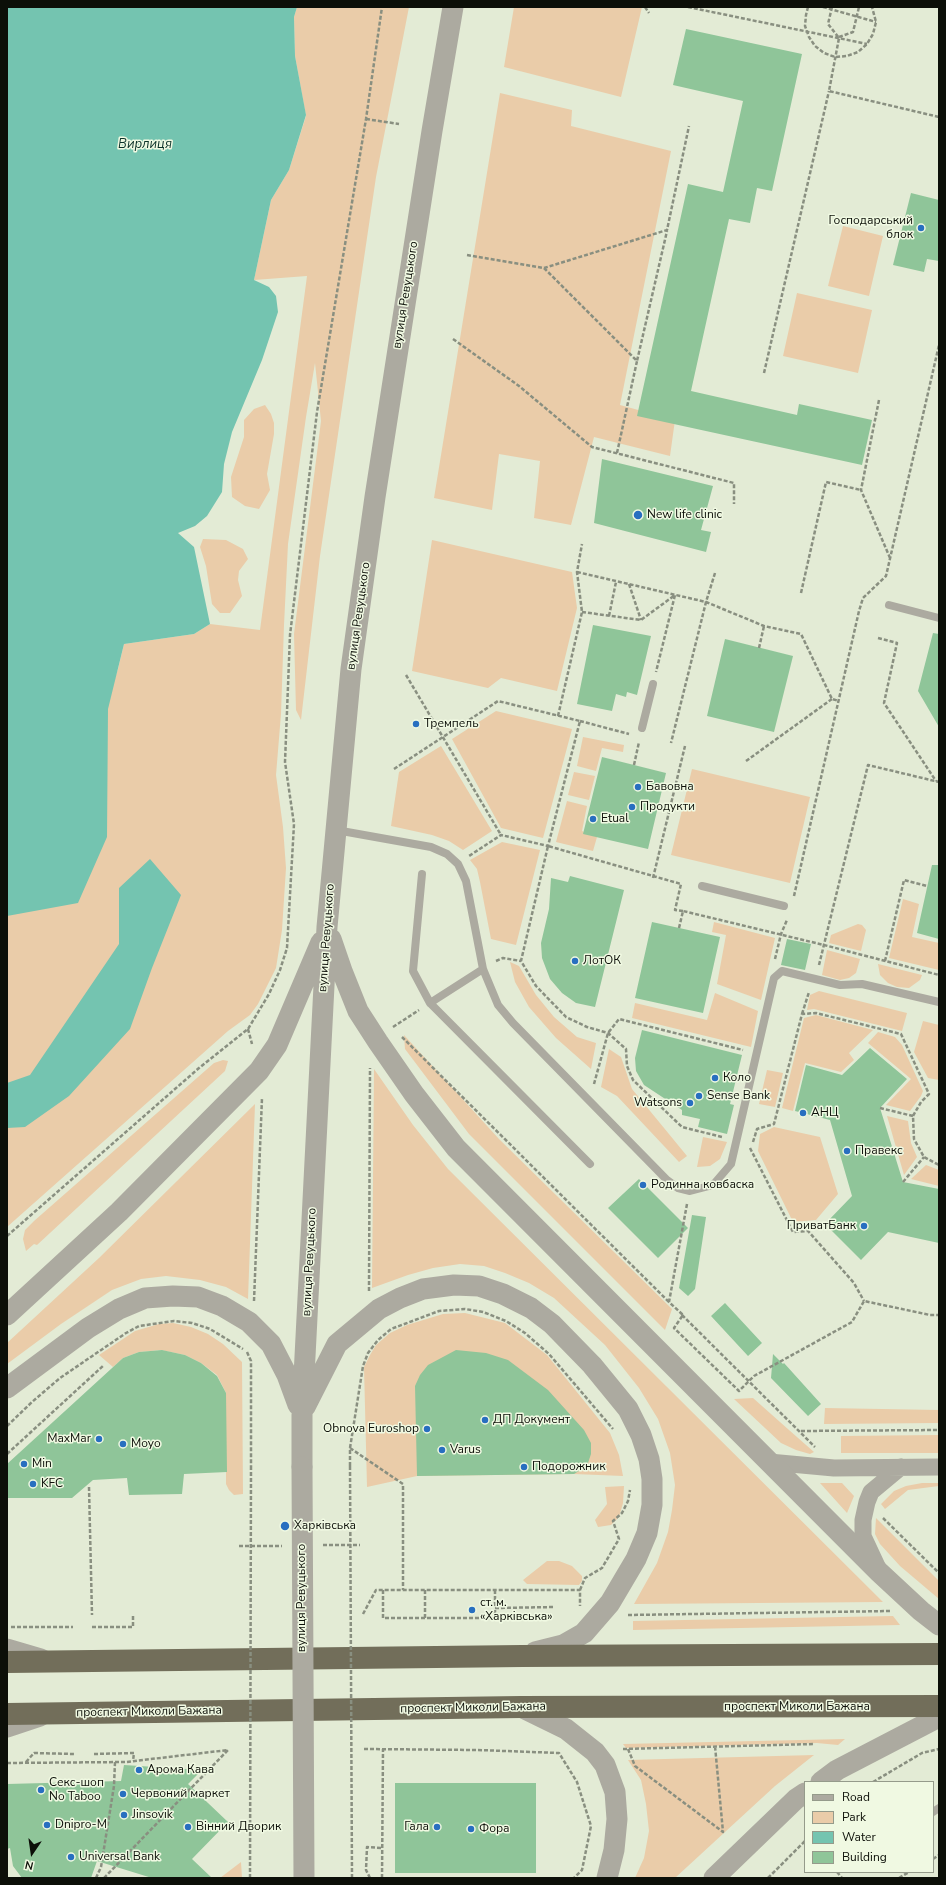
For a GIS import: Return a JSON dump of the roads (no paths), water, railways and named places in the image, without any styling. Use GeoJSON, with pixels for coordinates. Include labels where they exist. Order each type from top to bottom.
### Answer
{"type":"FeatureCollection","features":[{"type":"Feature","properties":{"kind":"highway"},"geometry":{"type":"LineString","coordinates":[[7,1662],[522,1656],[939,1654]]}},
{"type":"Feature","properties":{"kind":"highway","name":"проспект Миколи Бажана"},"geometry":{"type":"LineString","coordinates":[[7,1714],[521,1707],[939,1706]]}},
{"type":"Feature","properties":{"kind":"street","name":"вулиця Ревуцького"},"geometry":{"type":"LineString","coordinates":[[304,1878],[302,1415],[327,927],[335,830],[352,669],[375,497],[432,131],[454,7]]}},
{"type":"Feature","properties":{"kind":"street"},"geometry":{"type":"LineString","coordinates":[[7,1315],[119,1212],[259,1071],[277,1045],[327,927]]}},
{"type":"Feature","properties":{"kind":"street"},"geometry":{"type":"LineString","coordinates":[[327,927],[342,971],[358,1010],[414,1094],[456,1148],[879,1572],[921,1611],[939,1625]]}},
{"type":"Feature","properties":{"kind":"street"},"geometry":{"type":"LineString","coordinates":[[302,1415],[336,1344],[379,1309],[400,1298],[423,1289],[454,1285],[480,1286],[503,1294],[531,1308],[552,1324],[592,1364],[628,1409],[642,1435],[649,1459],[652,1479],[652,1505],[647,1533],[636,1559],[604,1611],[584,1632],[563,1645],[522,1656]]}},
{"type":"Feature","properties":{"kind":"street"},"geometry":{"type":"LineString","coordinates":[[7,1388],[88,1328],[119,1309],[145,1298],[173,1296],[198,1297],[222,1306],[249,1322],[271,1344],[288,1375],[302,1415]]}},
{"type":"Feature","properties":{"kind":"street"},"geometry":{"type":"LineString","coordinates":[[769,1462],[834,1468],[939,1468]]}},
{"type":"Feature","properties":{"kind":"street"},"geometry":{"type":"LineString","coordinates":[[879,1572],[863,1536],[863,1520],[871,1492],[900,1468]]}},
{"type":"Feature","properties":{"kind":"street"},"geometry":{"type":"LineString","coordinates":[[7,1649],[47,1661]]}},
{"type":"Feature","properties":{"kind":"street"},"geometry":{"type":"LineString","coordinates":[[521,1707],[566,1729],[595,1752],[605,1765],[615,1792],[617,1819],[614,1850],[607,1878]]}},
{"type":"Feature","properties":{"kind":"street"},"geometry":{"type":"LineString","coordinates":[[7,1727],[45,1714]]}},
{"type":"Feature","properties":{"kind":"street"},"geometry":{"type":"LineString","coordinates":[[822,1781],[837,1770],[939,1717]]}},
{"type":"Feature","properties":{"kind":"street"},"geometry":{"type":"LineString","coordinates":[[718,1876],[801,1799]]}},
{"type":"Feature","properties":{"kind":"lane"},"geometry":{"type":"LineString","coordinates":[[889,605],[939,618]]}},
{"type":"Feature","properties":{"kind":"lane"},"geometry":{"type":"LineString","coordinates":[[642,728],[653,684]]}},
{"type":"Feature","properties":{"kind":"lane"},"geometry":{"type":"LineString","coordinates":[[335,830],[431,847],[447,854],[458,864],[466,881],[483,969],[498,1005],[667,1180],[678,1188],[690,1191],[713,1185],[731,1164],[774,978],[782,971],[840,985],[862,984],[939,1002]]}},
{"type":"Feature","properties":{"kind":"lane"},"geometry":{"type":"LineString","coordinates":[[422,874],[413,970],[430,1003],[590,1164]]}},
{"type":"Feature","properties":{"kind":"lane"},"geometry":{"type":"LineString","coordinates":[[702,886],[784,906]]}},
{"type":"Feature","properties":{"kind":"lane"},"geometry":{"type":"LineString","coordinates":[[430,1003],[483,969]]}},
{"type":"Feature","properties":{"kind":"water","name":"Вирлиця"},"geometry":{"type":"Polygon","coordinates":[[[7,7],[297,7],[294,17],[295,56],[306,115],[289,170],[271,200],[254,280],[269,287],[276,296],[278,312],[262,360],[232,432],[224,464],[222,492],[207,516],[195,526],[178,533],[194,547],[210,624],[194,634],[124,644],[108,709],[107,837],[78,903],[7,916],[7,7]]]}},
{"type":"Feature","properties":{"kind":"water"},"geometry":{"type":"Polygon","coordinates":[[[150,859],[181,895],[130,1029],[69,1096],[25,1127],[7,1128],[7,1083],[30,1075],[119,944],[119,888],[150,859]]]}},
{"type":"Feature","properties":{"kind":"place","name":"Господарський блок"},"geometry":{"type":"Point","coordinates":[921,228]}},
{"type":"Feature","properties":{"kind":"place","name":"New life clinic"},"geometry":{"type":"Point","coordinates":[638,515]}},
{"type":"Feature","properties":{"kind":"place","name":"Тремпель"},"geometry":{"type":"Point","coordinates":[416,724]}},
{"type":"Feature","properties":{"kind":"place","name":"Бавовна"},"geometry":{"type":"Point","coordinates":[638,787]}},
{"type":"Feature","properties":{"kind":"place","name":"Продукти"},"geometry":{"type":"Point","coordinates":[632,807]}},
{"type":"Feature","properties":{"kind":"place","name":"Etual"},"geometry":{"type":"Point","coordinates":[593,819]}},
{"type":"Feature","properties":{"kind":"place","name":"ЛотОК"},"geometry":{"type":"Point","coordinates":[575,961]}},
{"type":"Feature","properties":{"kind":"place","name":"Коло"},"geometry":{"type":"Point","coordinates":[715,1078]}},
{"type":"Feature","properties":{"kind":"place","name":"Sense Bank"},"geometry":{"type":"Point","coordinates":[699,1096]}},
{"type":"Feature","properties":{"kind":"place","name":"Watsons"},"geometry":{"type":"Point","coordinates":[690,1103]}},
{"type":"Feature","properties":{"kind":"place","name":"АНЦ"},"geometry":{"type":"Point","coordinates":[803,1113]}},
{"type":"Feature","properties":{"kind":"place","name":"Правекс"},"geometry":{"type":"Point","coordinates":[847,1151]}},
{"type":"Feature","properties":{"kind":"place","name":"Родинна ковбаска"},"geometry":{"type":"Point","coordinates":[643,1185]}},
{"type":"Feature","properties":{"kind":"place","name":"ПриватБанк"},"geometry":{"type":"Point","coordinates":[864,1226]}},
{"type":"Feature","properties":{"kind":"place","name":"ДП Документ"},"geometry":{"type":"Point","coordinates":[485,1420]}},
{"type":"Feature","properties":{"kind":"place","name":"Obnova Euroshop"},"geometry":{"type":"Point","coordinates":[427,1429]}},
{"type":"Feature","properties":{"kind":"place","name":"MaxMar"},"geometry":{"type":"Point","coordinates":[99,1439]}},
{"type":"Feature","properties":{"kind":"place","name":"Moyo"},"geometry":{"type":"Point","coordinates":[123,1444]}},
{"type":"Feature","properties":{"kind":"place","name":"Varus"},"geometry":{"type":"Point","coordinates":[442,1450]}},
{"type":"Feature","properties":{"kind":"place","name":"Min"},"geometry":{"type":"Point","coordinates":[24,1464]}},
{"type":"Feature","properties":{"kind":"place","name":"Подорожник"},"geometry":{"type":"Point","coordinates":[524,1467]}},
{"type":"Feature","properties":{"kind":"place","name":"KFC"},"geometry":{"type":"Point","coordinates":[33,1484]}},
{"type":"Feature","properties":{"kind":"place","name":"Харківська"},"geometry":{"type":"Point","coordinates":[285,1526]}},
{"type":"Feature","properties":{"kind":"place","name":"ст. м. «Харківська»"},"geometry":{"type":"Point","coordinates":[472,1610]}},
{"type":"Feature","properties":{"kind":"place","name":"Арома Кава"},"geometry":{"type":"Point","coordinates":[139,1770]}},
{"type":"Feature","properties":{"kind":"place","name":"Секс-шоп No Taboo"},"geometry":{"type":"Point","coordinates":[41,1790]}},
{"type":"Feature","properties":{"kind":"place","name":"Червоний маркет"},"geometry":{"type":"Point","coordinates":[123,1794]}},
{"type":"Feature","properties":{"kind":"place","name":"Jinsovik"},"geometry":{"type":"Point","coordinates":[124,1815]}},
{"type":"Feature","properties":{"kind":"place","name":"Dnipro-M"},"geometry":{"type":"Point","coordinates":[47,1825]}},
{"type":"Feature","properties":{"kind":"place","name":"Вінний Дворик"},"geometry":{"type":"Point","coordinates":[188,1827]}},
{"type":"Feature","properties":{"kind":"place","name":"Гала"},"geometry":{"type":"Point","coordinates":[437,1827]}},
{"type":"Feature","properties":{"kind":"place","name":"Фора"},"geometry":{"type":"Point","coordinates":[471,1829]}},
{"type":"Feature","properties":{"kind":"place","name":"Universal Bank"},"geometry":{"type":"Point","coordinates":[71,1857]}}]}
